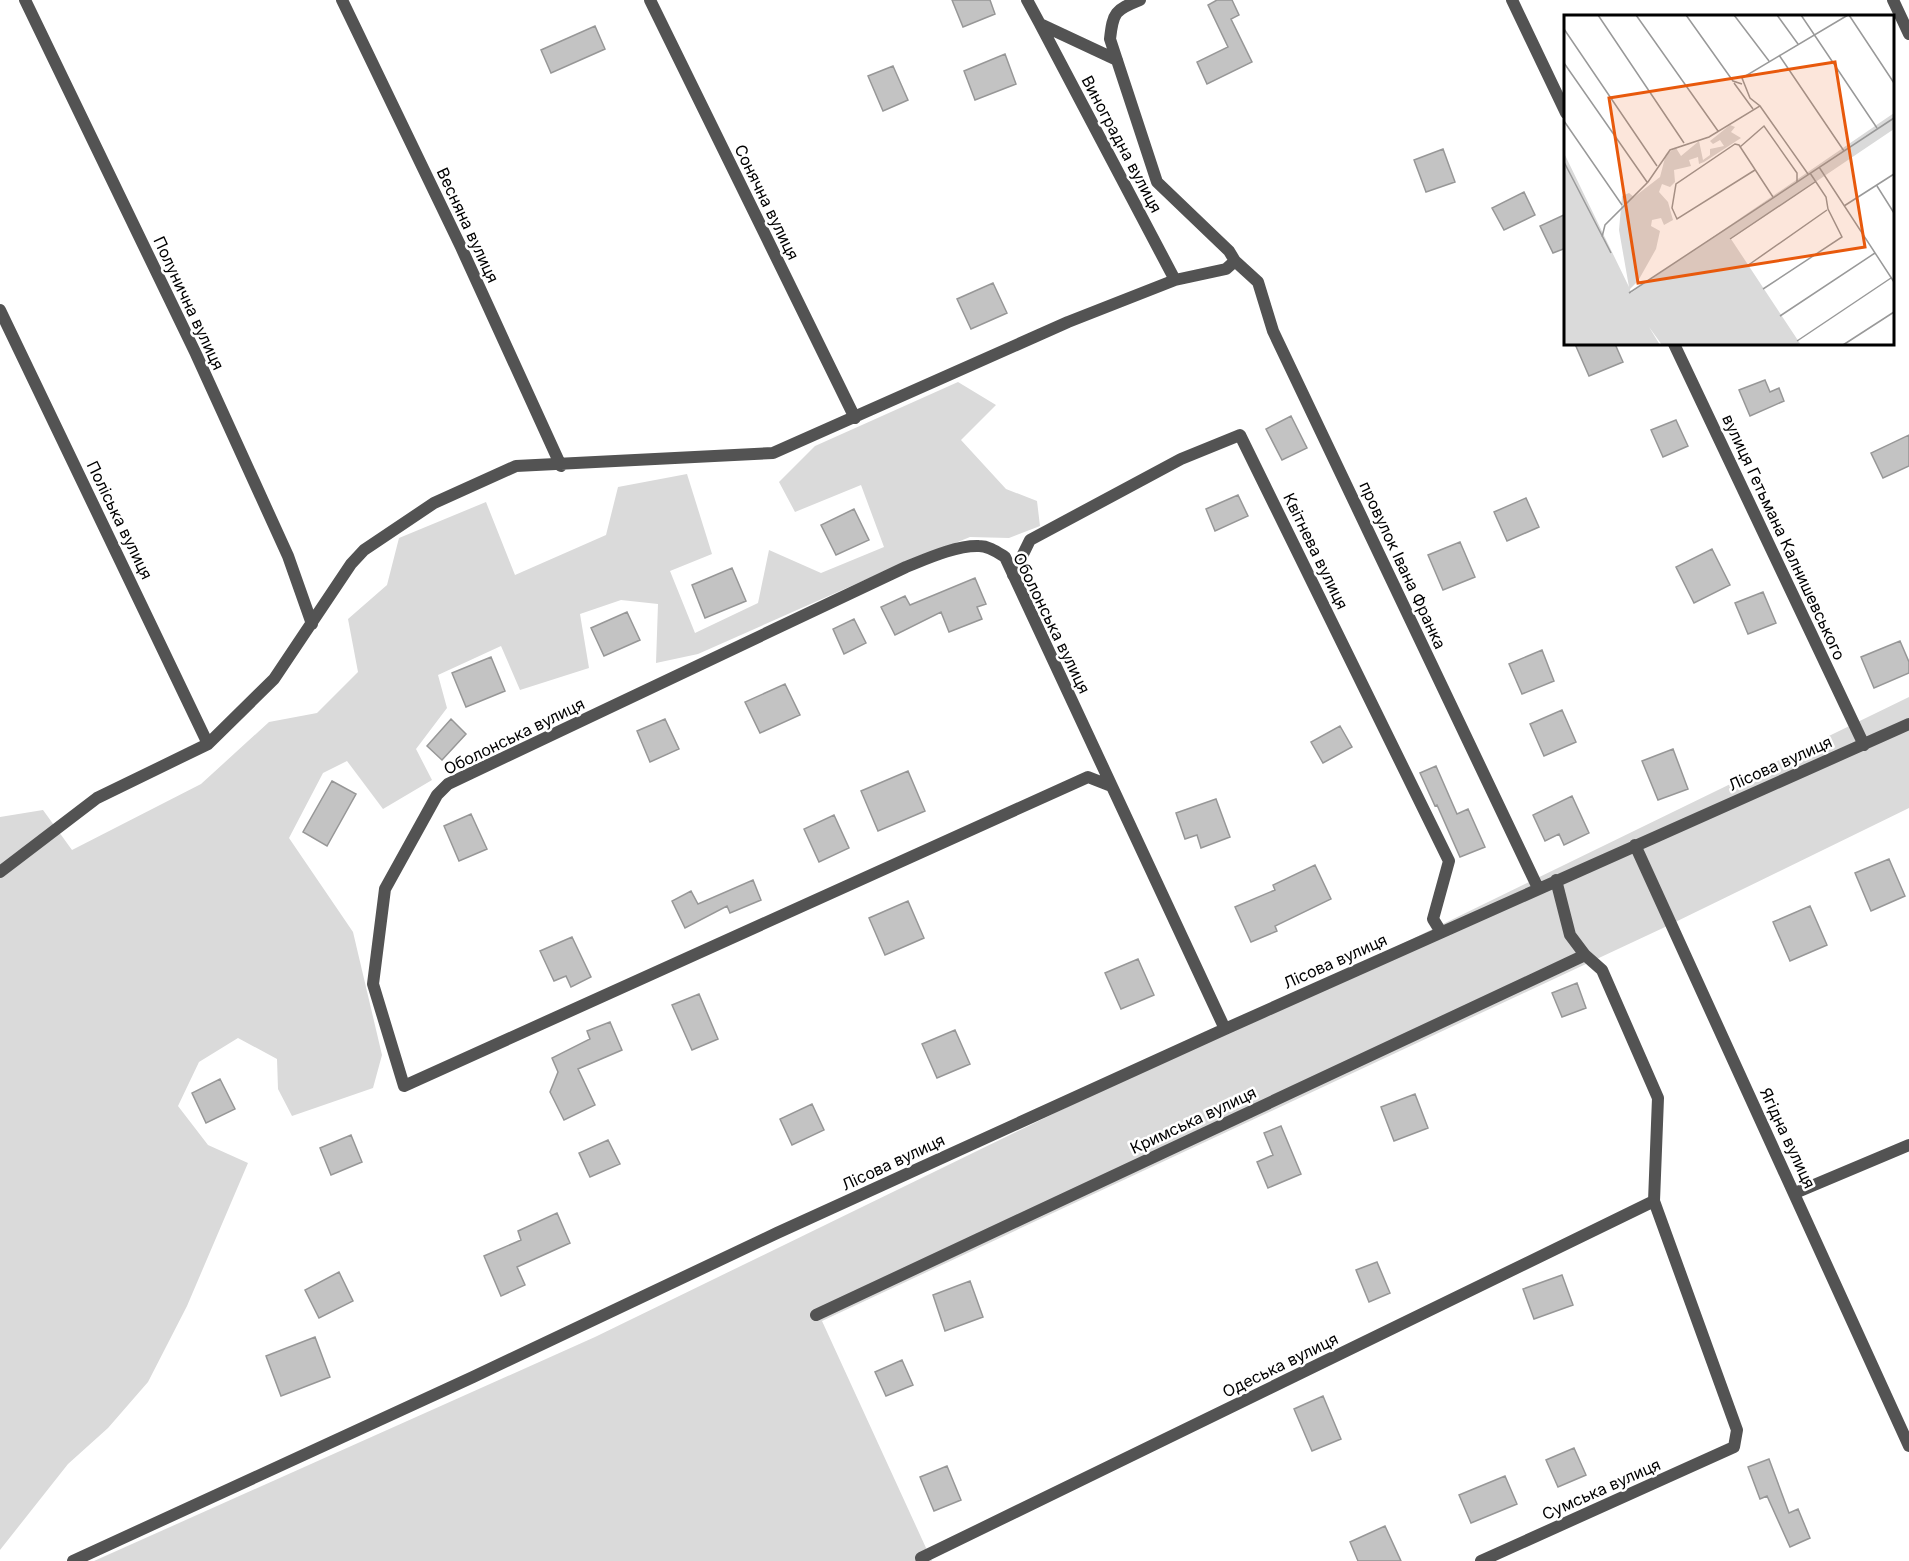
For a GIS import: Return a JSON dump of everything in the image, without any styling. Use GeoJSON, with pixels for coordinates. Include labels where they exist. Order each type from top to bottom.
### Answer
{"type":"FeatureCollection","features":[{"type":"Feature","properties":{"kind":"street","name":"Полунична вулиця"},"geometry":{"type":"LineString","coordinates":[[25,0],[200,365],[288,556],[312,624]]}},
{"type":"Feature","properties":{"kind":"street","name":"Весняна вулиця"},"geometry":{"type":"LineString","coordinates":[[342,0],[461,248],[561,465]]}},
{"type":"Feature","properties":{"kind":"street","name":"Сонячна вулиця"},"geometry":{"type":"LineString","coordinates":[[650,0],[855,418]]}},
{"type":"Feature","properties":{"kind":"street","name":"Виноградна вулиця"},"geometry":{"type":"LineString","coordinates":[[1028,0],[1175,280]]}},
{"type":"Feature","properties":{"kind":"street","name":"провулок Івана Франка"},"geometry":{"type":"LineString","coordinates":[[1140,0],[1124,7],[1112,19],[1110,39],[1157,182],[1258,282],[1273,331],[1538,888]]}},
{"type":"Feature","properties":{"kind":"street"},"geometry":{"type":"LineString","coordinates":[[1512,0],[1564,109]]}},
{"type":"Feature","properties":{"kind":"street"},"geometry":{"type":"LineString","coordinates":[[1893,0],[1909,34]]}},
{"type":"Feature","properties":{"kind":"street","name":"Виноградна вулиця"},"geometry":{"type":"LineString","coordinates":[[1040,24],[1117,60]]}},
{"type":"Feature","properties":{"kind":"street"},"geometry":{"type":"LineString","coordinates":[[0,872],[97,798],[208,744],[274,679],[351,564],[364,550],[434,503],[516,466],[772,453],[1068,322],[1175,280],[1226,269],[1235,261]]}},
{"type":"Feature","properties":{"kind":"street","name":"Поліська вулиця"},"geometry":{"type":"LineString","coordinates":[[0,310],[208,744]]}},
{"type":"Feature","properties":{"kind":"street","name":"вулиця Гетьмана Калнишевського"},"geometry":{"type":"LineString","coordinates":[[1674,345],[1864,745]]}},
{"type":"Feature","properties":{"kind":"street","name":"Квітнева вулиця"},"geometry":{"type":"LineString","coordinates":[[1013,575],[1030,540],[1181,459],[1240,435],[1449,861],[1433,919],[1441,932]]}},
{"type":"Feature","properties":{"kind":"street","name":"Оболонська вулиця"},"geometry":{"type":"LineString","coordinates":[[1111,786],[1088,777],[404,1086],[373,984],[384,889],[430,804],[448,784],[895,572],[944,552],[979,546],[993,549],[1005,556],[1225,1029]]}},
{"type":"Feature","properties":{"kind":"street","name":"Лісова вулиця"},"geometry":{"type":"LineString","coordinates":[[73,1561],[473,1377],[777,1233],[1635,844],[1909,724]]}},
{"type":"Feature","properties":{"kind":"street","name":"Ягідна вулиця"},"geometry":{"type":"LineString","coordinates":[[1635,844],[1909,1446]]}},
{"type":"Feature","properties":{"kind":"street"},"geometry":{"type":"LineString","coordinates":[[1556,880],[1570,935],[1585,955],[1602,970],[1658,1098],[1654,1201]]}},
{"type":"Feature","properties":{"kind":"street","name":"Кримська вулиця"},"geometry":{"type":"LineString","coordinates":[[816,1315],[1585,955]]}},
{"type":"Feature","properties":{"kind":"street"},"geometry":{"type":"LineString","coordinates":[[1795,1193],[1909,1145]]}},
{"type":"Feature","properties":{"kind":"street","name":"Сумська вулиця"},"geometry":{"type":"LineString","coordinates":[[1481,1561],[1734,1447],[1737,1430],[1654,1201]]}},
{"type":"Feature","properties":{"kind":"street","name":"Одеська вулиця"},"geometry":{"type":"LineString","coordinates":[[921,1558],[1654,1201]]}},
{"type":"Feature","properties":{"kind":"shaded area"},"geometry":{"type":"Polygon","coordinates":[[[958,382],[996,405],[961,440],[1006,489],[1037,501],[1040,526],[1009,538],[970,537],[867,579],[698,654],[656,663],[658,604],[621,600],[580,614],[589,668],[520,690],[501,646],[438,675],[447,708],[416,749],[432,780],[383,809],[347,761],[323,773],[289,838],[353,932],[382,1055],[373,1088],[292,1116],[278,1089],[277,1059],[238,1038],[199,1062],[178,1106],[208,1145],[248,1163],[187,1306],[148,1382],[108,1428],[68,1464],[0,1550],[0,817],[43,810],[72,850],[201,784],[269,722],[317,713],[358,672],[348,619],[387,585],[399,538],[486,502],[515,575],[606,535],[618,487],[687,474],[712,554],[670,571],[695,633],[758,603],[769,550],[821,573],[884,547],[861,485],[795,512],[779,482],[815,446],[958,382]]]}},
{"type":"Feature","properties":{"kind":"shaded area"},"geometry":{"type":"Polygon","coordinates":[[[1909,697],[1909,808],[1663,928],[822,1321],[932,1561],[94,1561],[595,1337],[1909,697]]]}},
{"type":"Feature","properties":{"kind":"building"},"geometry":{"type":"Polygon","coordinates":[[[952,0],[990,0],[995,14],[963,27],[952,0]]]}},
{"type":"Feature","properties":{"kind":"building"},"geometry":{"type":"Polygon","coordinates":[[[1217,0],[1232,0],[1239,15],[1231,19],[1252,62],[1207,84],[1197,62],[1228,47],[1208,5],[1217,0]]]}},
{"type":"Feature","properties":{"kind":"building"},"geometry":{"type":"Polygon","coordinates":[[[595,26],[605,49],[551,73],[541,50],[595,26]]]}},
{"type":"Feature","properties":{"kind":"building"},"geometry":{"type":"Polygon","coordinates":[[[1005,54],[1016,84],[975,100],[964,71],[1005,54]]]}},
{"type":"Feature","properties":{"kind":"building"},"geometry":{"type":"Polygon","coordinates":[[[893,66],[908,100],[883,111],[868,76],[893,66]]]}},
{"type":"Feature","properties":{"kind":"building"},"geometry":{"type":"Polygon","coordinates":[[[1443,149],[1455,182],[1426,192],[1414,160],[1443,149]]]}},
{"type":"Feature","properties":{"kind":"building"},"geometry":{"type":"Polygon","coordinates":[[[1524,192],[1535,215],[1504,230],[1492,208],[1524,192]]]}},
{"type":"Feature","properties":{"kind":"building"},"geometry":{"type":"Polygon","coordinates":[[[1564,215],[1564,249],[1553,253],[1540,226],[1564,215]]]}},
{"type":"Feature","properties":{"kind":"building"},"geometry":{"type":"Polygon","coordinates":[[[993,283],[1007,313],[971,329],[957,299],[993,283]]]}},
{"type":"Feature","properties":{"kind":"building"},"geometry":{"type":"Polygon","coordinates":[[[1575,345],[1615,345],[1623,362],[1589,376],[1575,345]]]}},
{"type":"Feature","properties":{"kind":"building"},"geometry":{"type":"Polygon","coordinates":[[[1765,380],[1770,392],[1779,388],[1784,401],[1750,416],[1739,390],[1765,380]]]}},
{"type":"Feature","properties":{"kind":"building"},"geometry":{"type":"Polygon","coordinates":[[[1291,416],[1307,448],[1282,460],[1266,429],[1291,416]]]}},
{"type":"Feature","properties":{"kind":"building"},"geometry":{"type":"Polygon","coordinates":[[[1676,420],[1688,446],[1663,457],[1651,430],[1676,420]]]}},
{"type":"Feature","properties":{"kind":"building"},"geometry":{"type":"Polygon","coordinates":[[[1909,435],[1909,466],[1883,478],[1871,453],[1909,435]]]}},
{"type":"Feature","properties":{"kind":"building"},"geometry":{"type":"Polygon","coordinates":[[[1238,495],[1248,516],[1215,531],[1206,509],[1238,495]]]}},
{"type":"Feature","properties":{"kind":"building"},"geometry":{"type":"Polygon","coordinates":[[[1526,498],[1539,527],[1507,541],[1494,512],[1526,498]]]}},
{"type":"Feature","properties":{"kind":"building"},"geometry":{"type":"Polygon","coordinates":[[[854,509],[869,540],[836,555],[821,525],[854,509]]]}},
{"type":"Feature","properties":{"kind":"building"},"geometry":{"type":"Polygon","coordinates":[[[1460,542],[1475,577],[1443,590],[1428,555],[1460,542]]]}},
{"type":"Feature","properties":{"kind":"building"},"geometry":{"type":"Polygon","coordinates":[[[1712,549],[1730,585],[1694,603],[1676,567],[1712,549]]]}},
{"type":"Feature","properties":{"kind":"building"},"geometry":{"type":"Polygon","coordinates":[[[732,568],[746,601],[705,618],[692,585],[732,568]]]}},
{"type":"Feature","properties":{"kind":"building"},"geometry":{"type":"Polygon","coordinates":[[[975,578],[986,604],[977,607],[982,619],[949,632],[941,612],[895,635],[881,607],[905,596],[910,605],[975,578]]]}},
{"type":"Feature","properties":{"kind":"building"},"geometry":{"type":"Polygon","coordinates":[[[1763,592],[1776,623],[1748,634],[1735,603],[1763,592]]]}},
{"type":"Feature","properties":{"kind":"building"},"geometry":{"type":"Polygon","coordinates":[[[627,612],[640,640],[604,656],[591,628],[627,612]]]}},
{"type":"Feature","properties":{"kind":"building"},"geometry":{"type":"Polygon","coordinates":[[[854,619],[866,643],[844,654],[833,629],[854,619]]]}},
{"type":"Feature","properties":{"kind":"building"},"geometry":{"type":"Polygon","coordinates":[[[1900,641],[1909,662],[1909,673],[1874,688],[1861,657],[1900,641]]]}},
{"type":"Feature","properties":{"kind":"building"},"geometry":{"type":"Polygon","coordinates":[[[1542,650],[1554,681],[1522,694],[1509,664],[1542,650]]]}},
{"type":"Feature","properties":{"kind":"building"},"geometry":{"type":"Polygon","coordinates":[[[491,657],[505,691],[466,707],[452,673],[491,657]]]}},
{"type":"Feature","properties":{"kind":"building"},"geometry":{"type":"Polygon","coordinates":[[[785,684],[800,715],[760,733],[745,702],[785,684]]]}},
{"type":"Feature","properties":{"kind":"building"},"geometry":{"type":"Polygon","coordinates":[[[1562,710],[1576,742],[1544,756],[1530,724],[1562,710]]]}},
{"type":"Feature","properties":{"kind":"building"},"geometry":{"type":"Polygon","coordinates":[[[451,719],[466,734],[442,760],[427,746],[451,719]]]}},
{"type":"Feature","properties":{"kind":"building"},"geometry":{"type":"Polygon","coordinates":[[[665,719],[679,749],[650,762],[637,731],[665,719]]]}},
{"type":"Feature","properties":{"kind":"building"},"geometry":{"type":"Polygon","coordinates":[[[1340,726],[1352,747],[1323,763],[1311,742],[1340,726]]]}},
{"type":"Feature","properties":{"kind":"building"},"geometry":{"type":"Polygon","coordinates":[[[1673,749],[1688,789],[1658,800],[1642,761],[1673,749]]]}},
{"type":"Feature","properties":{"kind":"building"},"geometry":{"type":"Polygon","coordinates":[[[1436,766],[1457,814],[1468,809],[1485,847],[1460,857],[1420,773],[1436,766]]]}},
{"type":"Feature","properties":{"kind":"building"},"geometry":{"type":"Polygon","coordinates":[[[908,771],[925,811],[878,831],[861,791],[908,771]]]}},
{"type":"Feature","properties":{"kind":"building"},"geometry":{"type":"Polygon","coordinates":[[[332,781],[356,794],[327,846],[303,832],[332,781]]]}},
{"type":"Feature","properties":{"kind":"building"},"geometry":{"type":"Polygon","coordinates":[[[1572,796],[1589,833],[1564,845],[1559,834],[1545,841],[1533,815],[1572,796]]]}},
{"type":"Feature","properties":{"kind":"building"},"geometry":{"type":"Polygon","coordinates":[[[1216,799],[1230,837],[1201,848],[1197,835],[1185,839],[1176,813],[1216,799]]]}},
{"type":"Feature","properties":{"kind":"building"},"geometry":{"type":"Polygon","coordinates":[[[471,814],[487,849],[459,861],[444,826],[471,814]]]}},
{"type":"Feature","properties":{"kind":"building"},"geometry":{"type":"Polygon","coordinates":[[[834,815],[849,848],[819,862],[804,829],[834,815]]]}},
{"type":"Feature","properties":{"kind":"building"},"geometry":{"type":"Polygon","coordinates":[[[1889,859],[1905,896],[1871,911],[1855,873],[1889,859]]]}},
{"type":"Feature","properties":{"kind":"building"},"geometry":{"type":"Polygon","coordinates":[[[1315,865],[1331,899],[1275,926],[1277,931],[1251,942],[1235,907],[1275,890],[1273,885],[1315,865]]]}},
{"type":"Feature","properties":{"kind":"building"},"geometry":{"type":"Polygon","coordinates":[[[753,880],[761,900],[730,913],[727,906],[685,928],[672,901],[691,891],[698,904],[753,880]]]}},
{"type":"Feature","properties":{"kind":"building"},"geometry":{"type":"Polygon","coordinates":[[[908,901],[924,938],[885,955],[869,918],[908,901]]]}},
{"type":"Feature","properties":{"kind":"building"},"geometry":{"type":"Polygon","coordinates":[[[1810,906],[1827,945],[1790,961],[1773,922],[1810,906]]]}},
{"type":"Feature","properties":{"kind":"building"},"geometry":{"type":"Polygon","coordinates":[[[572,937],[591,977],[571,987],[566,976],[554,981],[540,951],[572,937]]]}},
{"type":"Feature","properties":{"kind":"building"},"geometry":{"type":"Polygon","coordinates":[[[1138,959],[1154,995],[1121,1009],[1105,973],[1138,959]]]}},
{"type":"Feature","properties":{"kind":"building"},"geometry":{"type":"Polygon","coordinates":[[[1577,983],[1586,1008],[1562,1017],[1552,993],[1577,983]]]}},
{"type":"Feature","properties":{"kind":"building"},"geometry":{"type":"Polygon","coordinates":[[[699,994],[718,1039],[692,1050],[672,1005],[699,994]]]}},
{"type":"Feature","properties":{"kind":"building"},"geometry":{"type":"Polygon","coordinates":[[[610,1022],[622,1050],[578,1069],[595,1105],[564,1120],[550,1092],[558,1072],[552,1058],[590,1039],[587,1031],[610,1022]]]}},
{"type":"Feature","properties":{"kind":"building"},"geometry":{"type":"Polygon","coordinates":[[[955,1030],[970,1064],[937,1078],[922,1044],[955,1030]]]}},
{"type":"Feature","properties":{"kind":"building"},"geometry":{"type":"Polygon","coordinates":[[[220,1079],[235,1109],[206,1123],[192,1093],[220,1079]]]}},
{"type":"Feature","properties":{"kind":"building"},"geometry":{"type":"Polygon","coordinates":[[[1415,1094],[1428,1128],[1394,1141],[1381,1107],[1415,1094]]]}},
{"type":"Feature","properties":{"kind":"building"},"geometry":{"type":"Polygon","coordinates":[[[812,1104],[824,1130],[792,1145],[780,1119],[812,1104]]]}},
{"type":"Feature","properties":{"kind":"building"},"geometry":{"type":"Polygon","coordinates":[[[1281,1126],[1301,1174],[1268,1188],[1257,1162],[1273,1155],[1264,1133],[1281,1126]]]}},
{"type":"Feature","properties":{"kind":"building"},"geometry":{"type":"Polygon","coordinates":[[[351,1135],[362,1162],[331,1175],[320,1148],[351,1135]]]}},
{"type":"Feature","properties":{"kind":"building"},"geometry":{"type":"Polygon","coordinates":[[[608,1140],[620,1164],[590,1177],[579,1153],[608,1140]]]}},
{"type":"Feature","properties":{"kind":"building"},"geometry":{"type":"Polygon","coordinates":[[[557,1213],[570,1243],[517,1267],[525,1285],[501,1296],[484,1256],[521,1240],[518,1231],[557,1213]]]}},
{"type":"Feature","properties":{"kind":"building"},"geometry":{"type":"Polygon","coordinates":[[[1377,1262],[1390,1293],[1369,1302],[1356,1270],[1377,1262]]]}},
{"type":"Feature","properties":{"kind":"building"},"geometry":{"type":"Polygon","coordinates":[[[339,1272],[353,1301],[319,1318],[305,1290],[339,1272]]]}},
{"type":"Feature","properties":{"kind":"building"},"geometry":{"type":"Polygon","coordinates":[[[1562,1275],[1573,1305],[1534,1319],[1523,1289],[1562,1275]]]}},
{"type":"Feature","properties":{"kind":"building"},"geometry":{"type":"Polygon","coordinates":[[[970,1281],[983,1317],[945,1331],[933,1295],[970,1281]]]}},
{"type":"Feature","properties":{"kind":"building"},"geometry":{"type":"Polygon","coordinates":[[[315,1337],[330,1377],[281,1396],[266,1356],[315,1337]]]}},
{"type":"Feature","properties":{"kind":"building"},"geometry":{"type":"Polygon","coordinates":[[[902,1360],[913,1385],[886,1396],[875,1372],[902,1360]]]}},
{"type":"Feature","properties":{"kind":"building"},"geometry":{"type":"Polygon","coordinates":[[[1323,1396],[1341,1439],[1312,1451],[1294,1409],[1323,1396]]]}},
{"type":"Feature","properties":{"kind":"building"},"geometry":{"type":"Polygon","coordinates":[[[1574,1448],[1586,1475],[1558,1487],[1546,1460],[1574,1448]]]}},
{"type":"Feature","properties":{"kind":"building"},"geometry":{"type":"Polygon","coordinates":[[[1769,1459],[1789,1513],[1798,1509],[1810,1538],[1790,1547],[1767,1496],[1760,1499],[1748,1467],[1769,1459]]]}},
{"type":"Feature","properties":{"kind":"building"},"geometry":{"type":"Polygon","coordinates":[[[947,1466],[961,1500],[934,1511],[920,1477],[947,1466]]]}},
{"type":"Feature","properties":{"kind":"building"},"geometry":{"type":"Polygon","coordinates":[[[1505,1476],[1517,1504],[1471,1523],[1459,1495],[1505,1476]]]}},
{"type":"Feature","properties":{"kind":"building"},"geometry":{"type":"Polygon","coordinates":[[[1385,1526],[1401,1561],[1358,1561],[1350,1542],[1385,1526]]]}}]}
